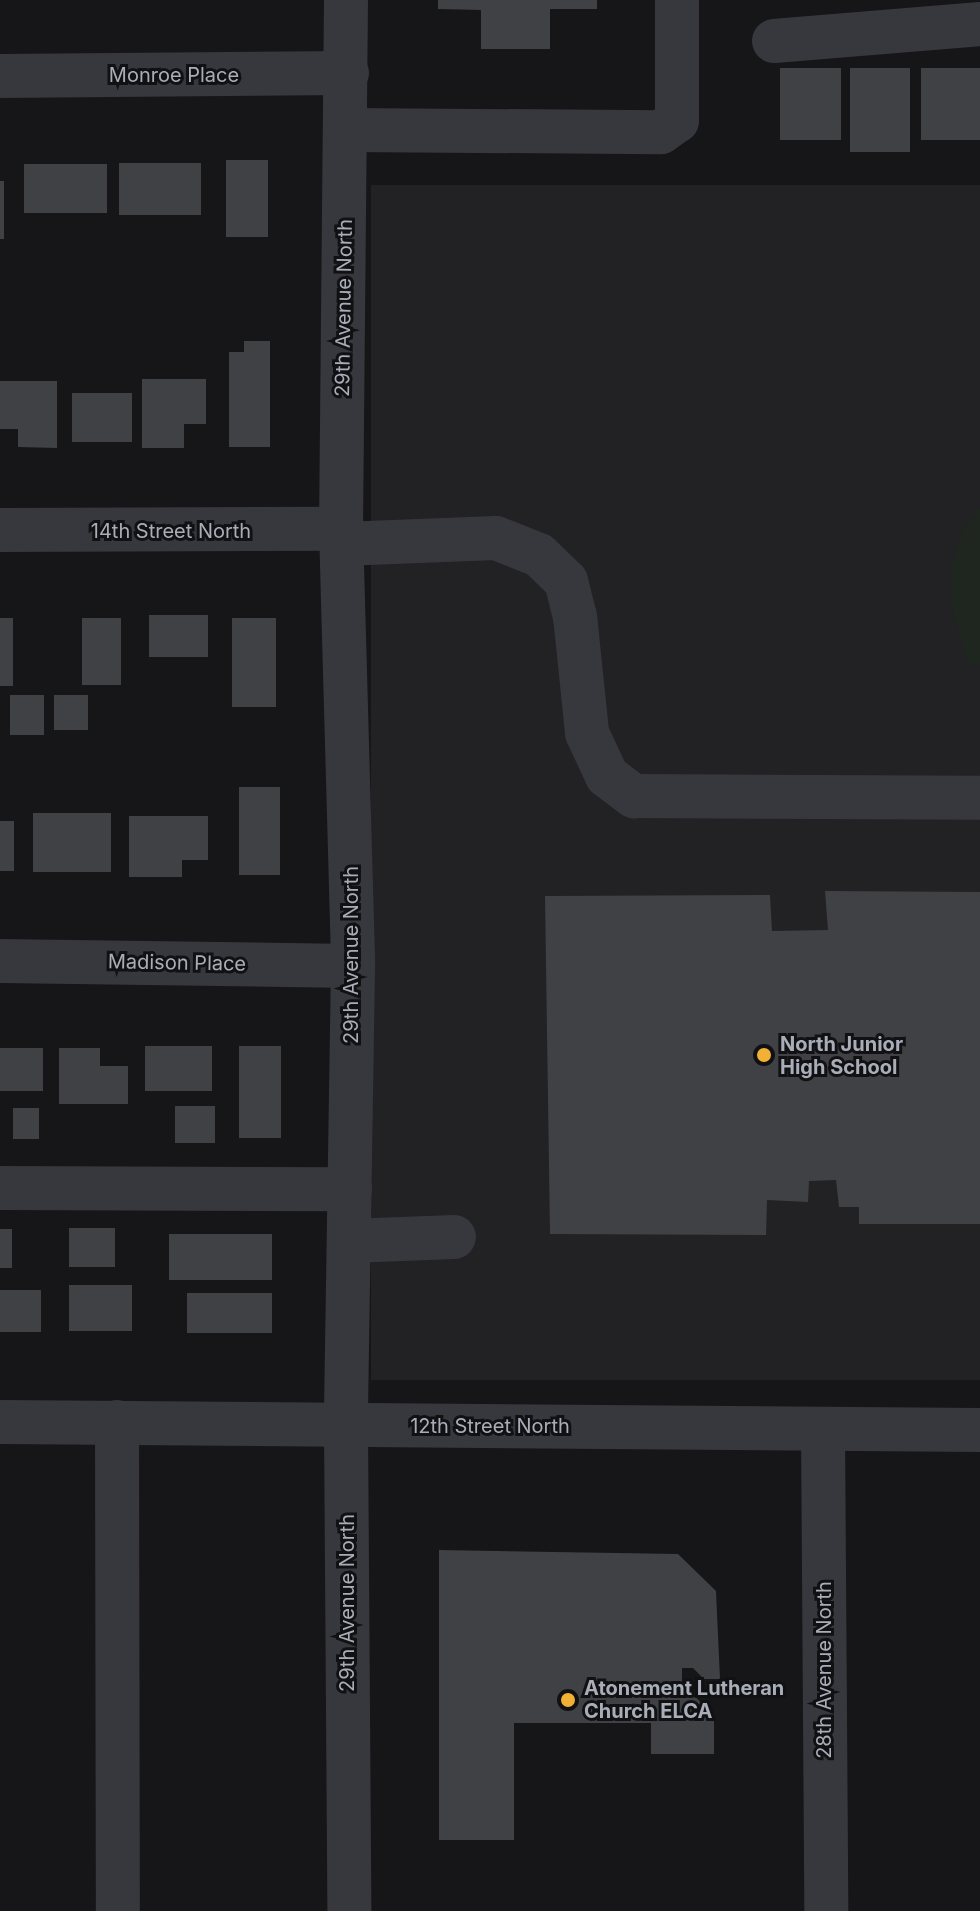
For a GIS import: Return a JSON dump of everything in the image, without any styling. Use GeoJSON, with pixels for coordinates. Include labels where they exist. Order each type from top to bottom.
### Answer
{"type":"FeatureCollection","features":[{"type":"Feature","properties":{"kind":"street","name":"29th Avenue North"},"geometry":{"type":"LineString","coordinates":[[346,0],[341,536],[353,966],[346,1425],[349,1911]]}},
{"type":"Feature","properties":{"kind":"street"},"geometry":{"type":"LineString","coordinates":[[347,130],[661,132],[677,121],[677,0]]}},
{"type":"Feature","properties":{"kind":"street"},"geometry":{"type":"LineString","coordinates":[[774,41],[966,16]]}},
{"type":"Feature","properties":{"kind":"street","name":"Monroe Place"},"geometry":{"type":"LineString","coordinates":[[0,76],[347,73]]}},
{"type":"Feature","properties":{"kind":"street","name":"14th Street North"},"geometry":{"type":"LineString","coordinates":[[0,530],[496,538],[539,555],[566,581],[575,616],[587,733],[607,776],[634,796],[980,798]]}},
{"type":"Feature","properties":{"kind":"street","name":"Madison Place"},"geometry":{"type":"LineString","coordinates":[[0,961],[353,966]]}},
{"type":"Feature","properties":{"kind":"street"},"geometry":{"type":"LineString","coordinates":[[0,1188],[350,1189]]}},
{"type":"Feature","properties":{"kind":"street"},"geometry":{"type":"LineString","coordinates":[[349,1241],[454,1237]]}},
{"type":"Feature","properties":{"kind":"street","name":"12th Street North"},"geometry":{"type":"LineString","coordinates":[[0,1422],[980,1430]]}},
{"type":"Feature","properties":{"kind":"street"},"geometry":{"type":"LineString","coordinates":[[117,1422],[118,1911]]}},
{"type":"Feature","properties":{"kind":"street","name":"28th Avenue North"},"geometry":{"type":"LineString","coordinates":[[823,1429],[826,1911]]}},
{"type":"Feature","properties":{"kind":"shaded area"},"geometry":{"type":"Polygon","coordinates":[[[371,185],[980,185],[980,1380],[371,1380],[371,185]]]}},
{"type":"Feature","properties":{"kind":"shaded area"},"geometry":{"type":"Polygon","coordinates":[[[980,507],[980,665],[969,666],[950,601],[951,563],[962,532],[980,507]]]}},
{"type":"Feature","properties":{"kind":"building"},"geometry":{"type":"Polygon","coordinates":[[[438,0],[597,0],[597,9],[550,9],[550,49],[481,49],[481,10],[438,9],[438,0]]]}},
{"type":"Feature","properties":{"kind":"building"},"geometry":{"type":"Polygon","coordinates":[[[780,68],[841,68],[841,140],[780,140],[780,68]]]}},
{"type":"Feature","properties":{"kind":"building"},"geometry":{"type":"Polygon","coordinates":[[[850,68],[910,68],[910,152],[850,152],[850,68]]]}},
{"type":"Feature","properties":{"kind":"building"},"geometry":{"type":"Polygon","coordinates":[[[921,68],[980,68],[980,140],[921,140],[921,68]]]}},
{"type":"Feature","properties":{"kind":"building"},"geometry":{"type":"Polygon","coordinates":[[[226,160],[268,160],[268,237],[226,237],[226,160]]]}},
{"type":"Feature","properties":{"kind":"building"},"geometry":{"type":"Polygon","coordinates":[[[119,163],[201,163],[201,215],[119,215],[119,163]]]}},
{"type":"Feature","properties":{"kind":"building"},"geometry":{"type":"Polygon","coordinates":[[[24,164],[107,164],[107,213],[24,213],[24,164]]]}},
{"type":"Feature","properties":{"kind":"building"},"geometry":{"type":"Polygon","coordinates":[[[0,181],[4,181],[4,239],[0,239],[0,181]]]}},
{"type":"Feature","properties":{"kind":"building"},"geometry":{"type":"Polygon","coordinates":[[[244,341],[270,341],[270,447],[229,447],[229,352],[244,352],[244,341]]]}},
{"type":"Feature","properties":{"kind":"building"},"geometry":{"type":"Polygon","coordinates":[[[142,379],[206,379],[206,424],[184,424],[184,448],[142,448],[142,379]]]}},
{"type":"Feature","properties":{"kind":"building"},"geometry":{"type":"Polygon","coordinates":[[[0,381],[57,381],[57,448],[18,447],[18,429],[0,429],[0,381]]]}},
{"type":"Feature","properties":{"kind":"building"},"geometry":{"type":"Polygon","coordinates":[[[72,393],[132,393],[132,442],[72,442],[72,393]]]}},
{"type":"Feature","properties":{"kind":"building"},"geometry":{"type":"Polygon","coordinates":[[[149,615],[208,615],[208,657],[149,657],[149,615]]]}},
{"type":"Feature","properties":{"kind":"building"},"geometry":{"type":"Polygon","coordinates":[[[0,618],[13,618],[13,686],[0,686],[0,618]]]}},
{"type":"Feature","properties":{"kind":"building"},"geometry":{"type":"Polygon","coordinates":[[[82,618],[121,618],[121,685],[82,685],[82,618]]]}},
{"type":"Feature","properties":{"kind":"building"},"geometry":{"type":"Polygon","coordinates":[[[232,618],[276,618],[276,707],[232,707],[232,618]]]}},
{"type":"Feature","properties":{"kind":"building"},"geometry":{"type":"Polygon","coordinates":[[[10,695],[44,695],[44,735],[10,735],[10,695]]]}},
{"type":"Feature","properties":{"kind":"building"},"geometry":{"type":"Polygon","coordinates":[[[54,695],[88,695],[88,730],[54,730],[54,695]]]}},
{"type":"Feature","properties":{"kind":"building"},"geometry":{"type":"Polygon","coordinates":[[[239,787],[280,787],[280,875],[239,875],[239,787]]]}},
{"type":"Feature","properties":{"kind":"building"},"geometry":{"type":"Polygon","coordinates":[[[33,813],[111,813],[111,872],[33,872],[33,813]]]}},
{"type":"Feature","properties":{"kind":"building"},"geometry":{"type":"Polygon","coordinates":[[[129,816],[208,816],[208,860],[182,860],[182,877],[129,877],[129,816]]]}},
{"type":"Feature","properties":{"kind":"building"},"geometry":{"type":"Polygon","coordinates":[[[0,821],[14,821],[14,871],[0,871],[0,821]]]}},
{"type":"Feature","properties":{"kind":"building","name":"North Junior High School"},"geometry":{"type":"Polygon","coordinates":[[[825,891],[980,892],[980,1224],[859,1224],[859,1207],[839,1207],[836,1180],[809,1181],[808,1202],[767,1200],[766,1235],[550,1234],[545,896],[770,895],[772,931],[828,930],[825,891]]]}},
{"type":"Feature","properties":{"kind":"building"},"geometry":{"type":"Polygon","coordinates":[[[145,1046],[212,1046],[212,1091],[145,1091],[145,1046]]]}},
{"type":"Feature","properties":{"kind":"building"},"geometry":{"type":"Polygon","coordinates":[[[239,1046],[281,1046],[281,1138],[239,1138],[239,1046]]]}},
{"type":"Feature","properties":{"kind":"building"},"geometry":{"type":"Polygon","coordinates":[[[0,1048],[43,1048],[43,1091],[0,1091],[0,1048]]]}},
{"type":"Feature","properties":{"kind":"building"},"geometry":{"type":"Polygon","coordinates":[[[59,1048],[100,1048],[100,1066],[128,1066],[128,1104],[59,1104],[59,1048]]]}},
{"type":"Feature","properties":{"kind":"building"},"geometry":{"type":"Polygon","coordinates":[[[175,1106],[215,1106],[215,1143],[175,1143],[175,1106]]]}},
{"type":"Feature","properties":{"kind":"building"},"geometry":{"type":"Polygon","coordinates":[[[13,1108],[39,1108],[39,1139],[13,1139],[13,1108]]]}},
{"type":"Feature","properties":{"kind":"building"},"geometry":{"type":"Polygon","coordinates":[[[69,1228],[115,1228],[115,1267],[69,1267],[69,1228]]]}},
{"type":"Feature","properties":{"kind":"building"},"geometry":{"type":"Polygon","coordinates":[[[0,1229],[12,1229],[12,1268],[0,1268],[0,1229]]]}},
{"type":"Feature","properties":{"kind":"building"},"geometry":{"type":"Polygon","coordinates":[[[169,1234],[272,1234],[272,1280],[169,1280],[169,1234]]]}},
{"type":"Feature","properties":{"kind":"building"},"geometry":{"type":"Polygon","coordinates":[[[69,1285],[132,1285],[132,1331],[69,1331],[69,1285]]]}},
{"type":"Feature","properties":{"kind":"building"},"geometry":{"type":"Polygon","coordinates":[[[0,1290],[41,1290],[41,1332],[0,1332],[0,1290]]]}},
{"type":"Feature","properties":{"kind":"building"},"geometry":{"type":"Polygon","coordinates":[[[187,1293],[272,1293],[272,1333],[187,1333],[187,1293]]]}},
{"type":"Feature","properties":{"kind":"building","name":"Atonement Lutheran Church ELCA"},"geometry":{"type":"Polygon","coordinates":[[[439,1550],[678,1554],[716,1591],[720,1679],[704,1679],[693,1668],[682,1668],[682,1684],[714,1715],[714,1754],[651,1754],[651,1723],[514,1723],[514,1840],[439,1840],[439,1550]]]}},
{"type":"Feature","properties":{"kind":"place","name":"North Junior High School"},"geometry":{"type":"Point","coordinates":[764,1055]}},
{"type":"Feature","properties":{"kind":"place","name":"Atonement Lutheran Church ELCA"},"geometry":{"type":"Point","coordinates":[568,1700]}}]}
